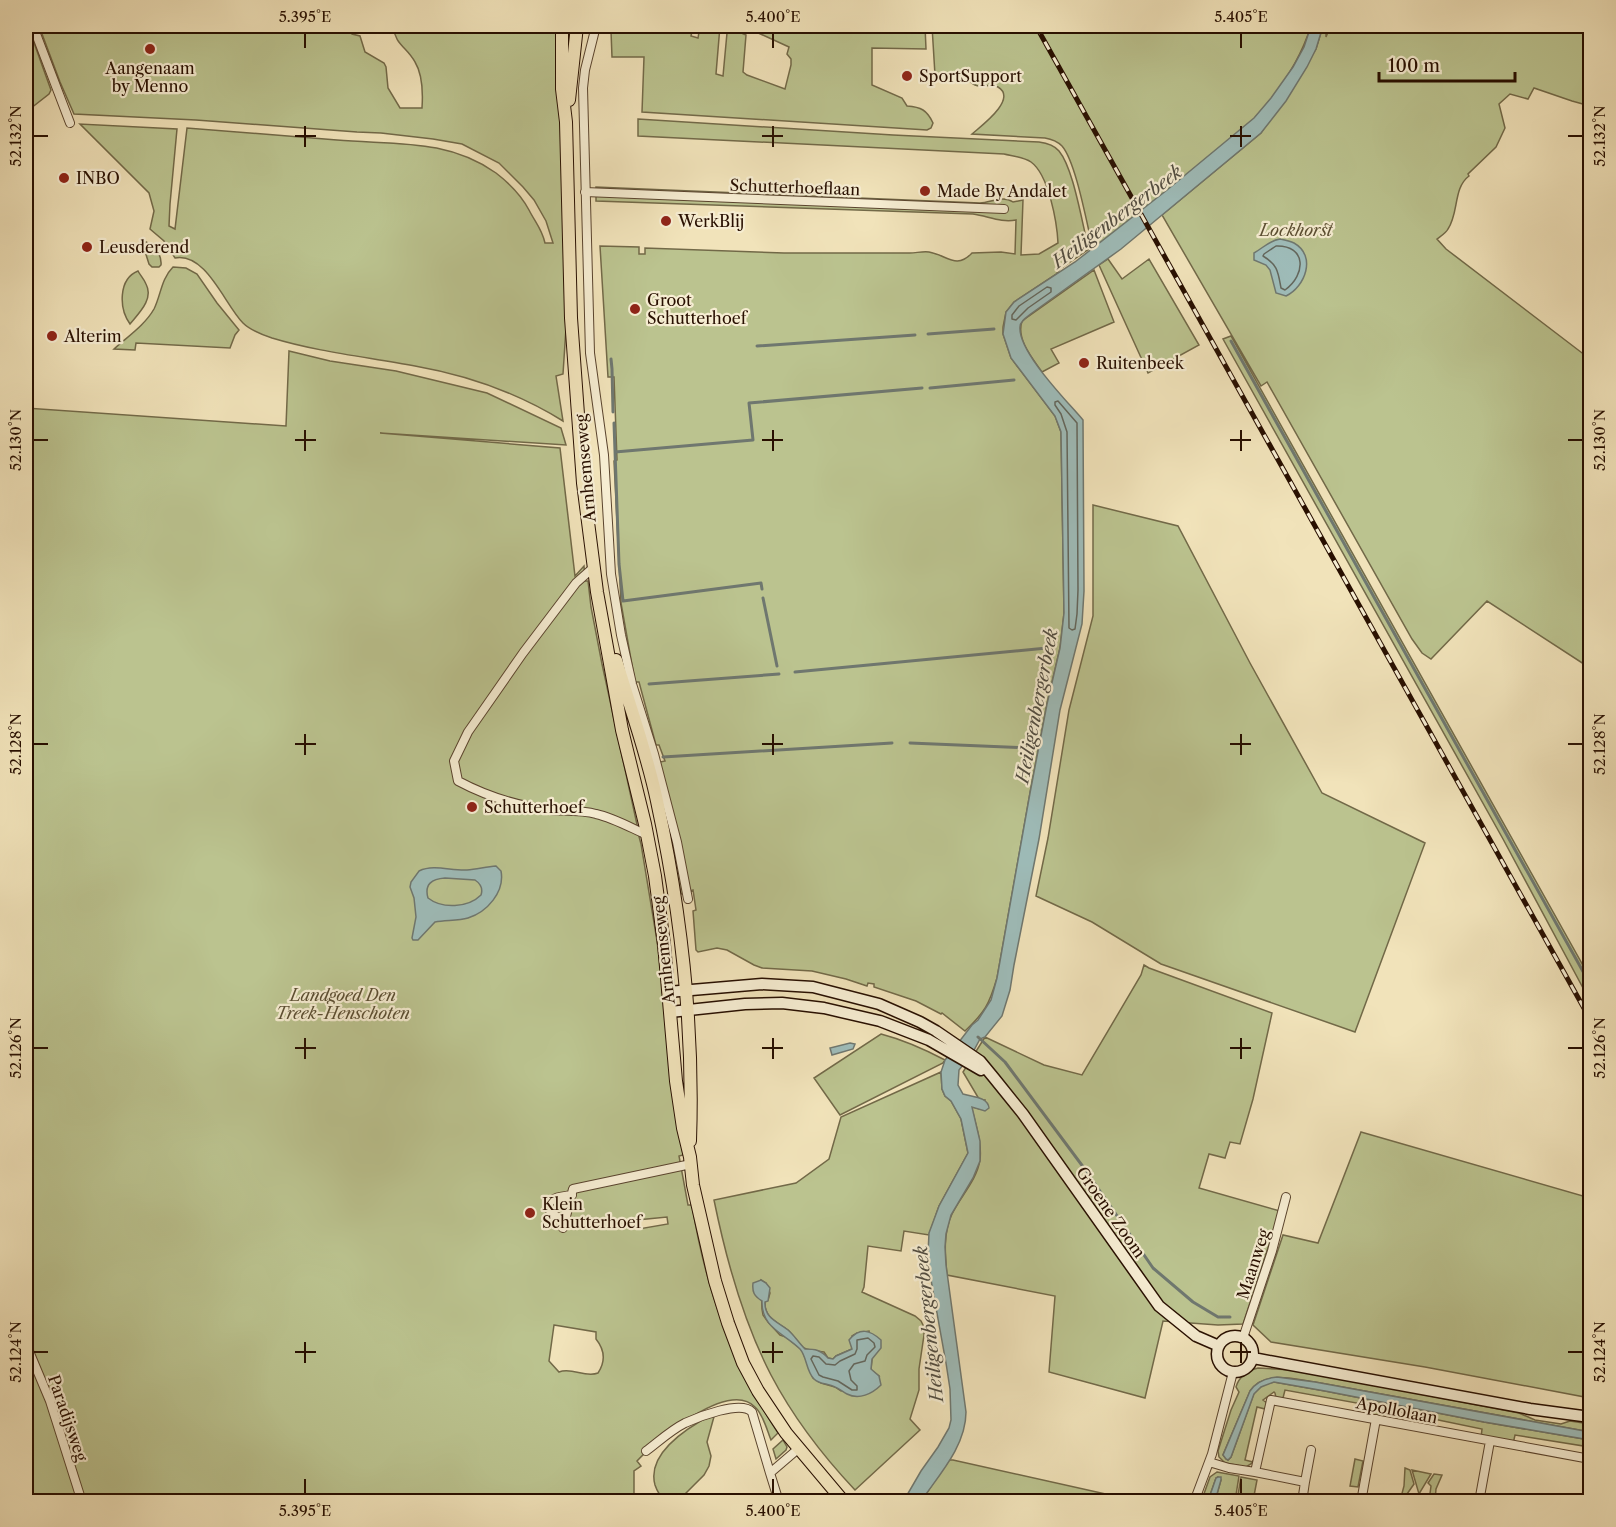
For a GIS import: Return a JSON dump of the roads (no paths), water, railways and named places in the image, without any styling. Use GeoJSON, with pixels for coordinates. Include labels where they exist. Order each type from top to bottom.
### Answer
{"type":"FeatureCollection","features":[{"type":"Feature","properties":{"kind":"main road","name":"Arnhemseweg"},"geometry":{"type":"LineString","coordinates":[[562,26],[562,89],[566,122],[571,318],[583,483],[599,604],[622,730],[656,876],[676,1081],[693,1185],[716,1281],[743,1363],[758,1391],[786,1433],[844,1502]]}},
{"type":"Feature","properties":{"kind":"main road","name":"Arnhemseweg"},"geometry":{"type":"LineString","coordinates":[[566,122],[577,26]]}},
{"type":"Feature","properties":{"kind":"main road","name":"Arnhemseweg"},"geometry":{"type":"LineString","coordinates":[[599,604],[657,800],[678,914],[686,989],[692,1107],[690,1161]]}},
{"type":"Feature","properties":{"kind":"main road","name":"Groene Zoom"},"geometry":{"type":"LineString","coordinates":[[668,992],[762,984],[813,987],[879,1004],[920,1022],[933,1036],[978,1064],[994,1078],[1023,1114],[1159,1306],[1196,1336],[1219,1346]]}},
{"type":"Feature","properties":{"kind":"main road","name":"Groene Zoom"},"geometry":{"type":"LineString","coordinates":[[670,1012],[745,1004],[782,1003],[824,1008],[933,1036]]}},
{"type":"Feature","properties":{"kind":"main road"},"geometry":{"type":"LineString","coordinates":[[1229,1337],[1243,1338],[1251,1347],[1253,1358],[1247,1368],[1239,1372],[1225,1370],[1216,1354],[1219,1346],[1229,1337]]}},
{"type":"Feature","properties":{"kind":"main road"},"geometry":{"type":"LineString","coordinates":[[1253,1358],[1530,1409],[1590,1417]]}},
{"type":"Feature","properties":{"kind":"street"},"geometry":{"type":"LineString","coordinates":[[33,26],[70,123]]}},
{"type":"Feature","properties":{"kind":"street","name":"Arnhemseweg"},"geometry":{"type":"LineString","coordinates":[[596,26],[583,88],[589,343],[604,455],[611,574],[632,684],[654,754],[688,899]]}},
{"type":"Feature","properties":{"kind":"street","name":"Schutterhoeflaan"},"geometry":{"type":"LineString","coordinates":[[585,192],[1004,209]]}},
{"type":"Feature","properties":{"kind":"street"},"geometry":{"type":"LineString","coordinates":[[594,567],[576,583],[468,732],[454,761],[458,782],[475,791],[520,804],[594,813],[647,835]]}},
{"type":"Feature","properties":{"kind":"street"},"geometry":{"type":"LineString","coordinates":[[572,1195],[556,1198],[550,1201],[548,1206],[550,1212],[564,1225],[572,1195],[573,1188],[690,1161]]}},
{"type":"Feature","properties":{"kind":"street","name":"Maanweg"},"geometry":{"type":"LineString","coordinates":[[1243,1338],[1272,1251],[1286,1197]]}},
{"type":"Feature","properties":{"kind":"street","name":"Paradijsweg"},"geometry":{"type":"LineString","coordinates":[[26,1344],[50,1401],[82,1502]]}},
{"type":"Feature","properties":{"kind":"street"},"geometry":{"type":"LineString","coordinates":[[1194,1502],[1225,1409],[1233,1372]]}},
{"type":"Feature","properties":{"kind":"street","name":"Apollolaan"},"geometry":{"type":"LineString","coordinates":[[1255,1472],[1271,1400],[1590,1459]]}},
{"type":"Feature","properties":{"kind":"street"},"geometry":{"type":"LineString","coordinates":[[646,1451],[683,1424],[727,1408],[749,1409],[752,1412],[778,1502]]}},
{"type":"Feature","properties":{"kind":"street"},"geometry":{"type":"LineString","coordinates":[[1360,1502],[1376,1419]]}},
{"type":"Feature","properties":{"kind":"street"},"geometry":{"type":"LineString","coordinates":[[1479,1502],[1490,1441]]}},
{"type":"Feature","properties":{"kind":"street"},"geometry":{"type":"LineString","coordinates":[[770,1473],[798,1449]]}},
{"type":"Feature","properties":{"kind":"street"},"geometry":{"type":"LineString","coordinates":[[1302,1502],[1311,1450]]}},
{"type":"Feature","properties":{"kind":"street"},"geometry":{"type":"LineString","coordinates":[[1209,1462],[1305,1482]]}},
{"type":"Feature","properties":{"kind":"water"},"geometry":{"type":"Polygon","coordinates":[[[1311,26],[1323,26],[1316,49],[1286,101],[1261,133],[1121,249],[1024,319],[1020,325],[1021,337],[1035,362],[1083,420],[1084,591],[1082,624],[1060,710],[1039,839],[1010,990],[1002,1016],[985,1037],[980,1039],[959,1070],[958,1085],[963,1094],[983,1100],[989,1108],[985,1111],[972,1107],[980,1141],[980,1161],[973,1178],[951,1215],[945,1247],[966,1412],[965,1425],[957,1448],[921,1501],[903,1502],[938,1447],[951,1420],[950,1389],[931,1280],[928,1254],[929,1233],[939,1206],[968,1153],[961,1119],[942,1089],[941,1072],[945,1060],[978,1020],[991,1000],[997,978],[1030,793],[1060,648],[1064,613],[1061,432],[1055,416],[1011,358],[1003,334],[1006,312],[1014,302],[1075,262],[1254,118],[1293,67],[1304,47],[1311,26]]]}},
{"type":"Feature","properties":{"kind":"water"},"geometry":{"type":"Polygon","coordinates":[[[1280,239],[1294,243],[1301,249],[1307,263],[1303,279],[1293,292],[1286,296],[1276,293],[1270,270],[1266,265],[1254,260],[1254,253],[1280,239]]]}},
{"type":"Feature","properties":{"kind":"water"},"geometry":{"type":"Polygon","coordinates":[[[496,866],[501,871],[502,879],[497,894],[488,906],[468,918],[435,922],[418,940],[413,940],[416,917],[410,887],[419,871],[431,868],[467,870],[496,866]],[[445,878],[436,880],[428,886],[428,898],[440,904],[462,905],[481,895],[481,887],[475,880],[445,878]]]}},
{"type":"Feature","properties":{"kind":"water"},"geometry":{"type":"Polygon","coordinates":[[[855,1044],[853,1049],[832,1055],[830,1048],[855,1044]]]}},
{"type":"Feature","properties":{"kind":"water"},"geometry":{"type":"Polygon","coordinates":[[[761,1280],[770,1288],[768,1301],[765,1302],[769,1316],[790,1332],[805,1349],[818,1350],[833,1359],[852,1349],[849,1340],[857,1333],[869,1332],[881,1340],[881,1348],[872,1359],[871,1369],[879,1376],[881,1385],[869,1393],[852,1396],[814,1379],[800,1349],[769,1324],[765,1318],[762,1301],[754,1294],[753,1289],[753,1283],[761,1280]]]}},
{"type":"Feature","properties":{"kind":"water"},"geometry":{"type":"Polygon","coordinates":[[[1277,1377],[1590,1432],[1590,1440],[1274,1382],[1261,1387],[1254,1394],[1231,1457],[1226,1459],[1223,1455],[1250,1391],[1262,1381],[1277,1377]]]}},
{"type":"Feature","properties":{"kind":"water"},"geometry":{"type":"Polygon","coordinates":[[[1221,1477],[1221,1480],[1215,1501],[1208,1501],[1216,1478],[1221,1477]]]}},
{"type":"Feature","properties":{"kind":"waterway"},"geometry":{"type":"LineString","coordinates":[[928,334],[994,329]]}},
{"type":"Feature","properties":{"kind":"waterway"},"geometry":{"type":"LineString","coordinates":[[757,346],[915,335]]}},
{"type":"Feature","properties":{"kind":"waterway"},"geometry":{"type":"LineString","coordinates":[[1231,341],[1590,984]]}},
{"type":"Feature","properties":{"kind":"waterway"},"geometry":{"type":"LineString","coordinates":[[611,359],[613,412]]}},
{"type":"Feature","properties":{"kind":"waterway"},"geometry":{"type":"LineString","coordinates":[[930,388],[1014,380]]}},
{"type":"Feature","properties":{"kind":"waterway"},"geometry":{"type":"LineString","coordinates":[[615,452],[753,440],[749,403],[922,388]]}},
{"type":"Feature","properties":{"kind":"waterway"},"geometry":{"type":"LineString","coordinates":[[614,423],[619,564],[623,601],[761,583],[762,589]]}},
{"type":"Feature","properties":{"kind":"waterway"},"geometry":{"type":"LineString","coordinates":[[763,598],[777,666]]}},
{"type":"Feature","properties":{"kind":"waterway","name":"Heiligenbergerbeek"},"geometry":{"type":"LineString","coordinates":[[795,672],[1047,648]]}},
{"type":"Feature","properties":{"kind":"waterway"},"geometry":{"type":"LineString","coordinates":[[649,684],[779,674]]}},
{"type":"Feature","properties":{"kind":"waterway"},"geometry":{"type":"LineString","coordinates":[[663,757],[892,743]]}},
{"type":"Feature","properties":{"kind":"waterway","name":"Heiligenbergerbeek"},"geometry":{"type":"LineString","coordinates":[[910,743],[1029,748]]}},
{"type":"Feature","properties":{"kind":"waterway"},"geometry":{"type":"LineString","coordinates":[[978,1037],[1005,1062],[1084,1168],[1153,1268],[1193,1302],[1218,1317],[1230,1317]]}},
{"type":"Feature","properties":{"kind":"railway"},"geometry":{"type":"LineString","coordinates":[[1036,26],[1590,1019]]}},
{"type":"Feature","properties":{"kind":"place","name":"Aangenaam by Menno"},"geometry":{"type":"Point","coordinates":[150,49]}},
{"type":"Feature","properties":{"kind":"place","name":"SportSupport"},"geometry":{"type":"Point","coordinates":[907,76]}},
{"type":"Feature","properties":{"kind":"place","name":"INBO"},"geometry":{"type":"Point","coordinates":[64,178]}},
{"type":"Feature","properties":{"kind":"place","name":"Made By Andalet"},"geometry":{"type":"Point","coordinates":[925,191]}},
{"type":"Feature","properties":{"kind":"place","name":"WerkBlij"},"geometry":{"type":"Point","coordinates":[666,221]}},
{"type":"Feature","properties":{"kind":"place","name":"Leusderend"},"geometry":{"type":"Point","coordinates":[87,247]}},
{"type":"Feature","properties":{"kind":"place","name":"Groot Schutterhoef"},"geometry":{"type":"Point","coordinates":[635,309]}},
{"type":"Feature","properties":{"kind":"place","name":"Alterim"},"geometry":{"type":"Point","coordinates":[52,336]}},
{"type":"Feature","properties":{"kind":"place","name":"Ruitenbeek"},"geometry":{"type":"Point","coordinates":[1084,363]}},
{"type":"Feature","properties":{"kind":"place","name":"Schutterhoef"},"geometry":{"type":"Point","coordinates":[472,807]}},
{"type":"Feature","properties":{"kind":"place","name":"Klein Schutterhoef"},"geometry":{"type":"Point","coordinates":[530,1213]}},
{"type":"Feature","properties":{"kind":"park label","name":"Lockhorst"},"geometry":{"type":"Point","coordinates":[1296,230]}},
{"type":"Feature","properties":{"kind":"park label","name":"Landgoed Den Treek-Henschoten"},"geometry":{"type":"Point","coordinates":[343,1004]}}]}
